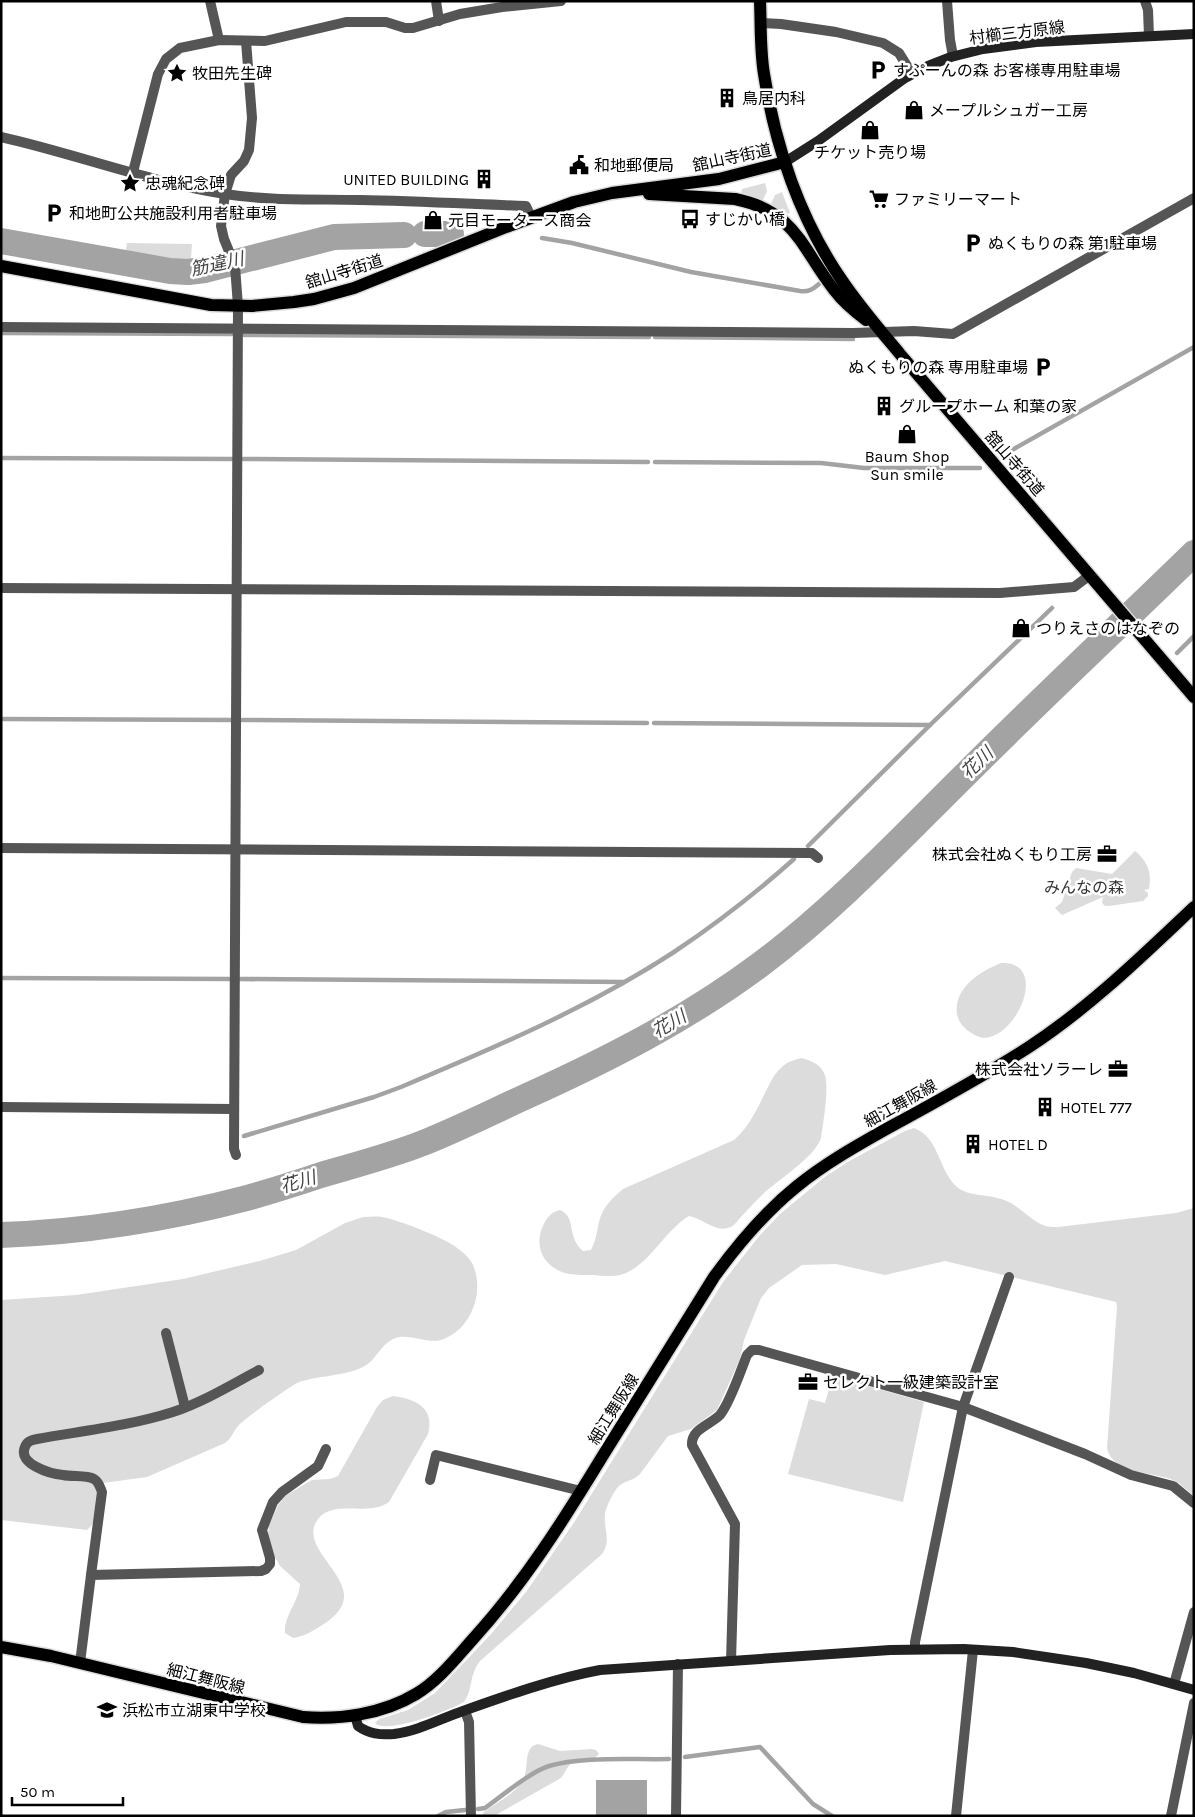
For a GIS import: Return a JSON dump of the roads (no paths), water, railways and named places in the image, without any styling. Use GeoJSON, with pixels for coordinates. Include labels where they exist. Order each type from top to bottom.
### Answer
{"type":"FeatureCollection","features":[{"type":"Feature","properties":{"kind":"main road"},"geometry":{"type":"LineString","coordinates":[[760,1],[764,73],[785,162]]}},
{"type":"Feature","properties":{"kind":"main road","name":"舘山寺街道"},"geometry":{"type":"LineString","coordinates":[[1,266],[190,302],[238,306],[273,305],[314,299],[373,281],[574,202],[614,193],[719,179],[785,162],[800,204],[825,254],[857,301],[881,332],[1194,697]]}},
{"type":"Feature","properties":{"kind":"main road"},"geometry":{"type":"LineString","coordinates":[[614,193],[729,198],[747,201],[769,210],[796,234],[834,291],[848,306],[881,332]]}},
{"type":"Feature","properties":{"kind":"main road","name":"細江舞阪線"},"geometry":{"type":"LineString","coordinates":[[1,1646],[80,1663],[303,1717],[337,1718],[355,1715],[404,1701],[423,1690],[484,1627],[518,1586],[550,1541],[714,1277],[737,1246],[774,1207],[802,1182],[846,1152],[992,1070],[1050,1033],[1105,990],[1194,907]]}},
{"type":"Feature","properties":{"kind":"street"},"geometry":{"type":"LineString","coordinates":[[210,1],[219,40]]}},
{"type":"Feature","properties":{"kind":"street"},"geometry":{"type":"LineString","coordinates":[[436,1],[439,21]]}},
{"type":"Feature","properties":{"kind":"street"},"geometry":{"type":"LineString","coordinates":[[134,172],[162,66],[166,59],[180,48],[219,40],[265,41],[330,24],[346,22],[381,22],[413,28],[460,14],[502,7],[561,1]]}},
{"type":"Feature","properties":{"kind":"street"},"geometry":{"type":"LineString","coordinates":[[947,1],[950,40],[954,56]]}},
{"type":"Feature","properties":{"kind":"street"},"geometry":{"type":"LineString","coordinates":[[1145,1],[1150,36]]}},
{"type":"Feature","properties":{"kind":"street"},"geometry":{"type":"LineString","coordinates":[[760,23],[836,32],[883,43],[899,53],[912,74]]}},
{"type":"Feature","properties":{"kind":"street","name":"村櫛三方原線"},"geometry":{"type":"LineString","coordinates":[[785,162],[912,74],[954,56],[983,49],[1036,42],[1194,34]]}},
{"type":"Feature","properties":{"kind":"street"},"geometry":{"type":"LineString","coordinates":[[236,1155],[234,1149],[234,1109],[238,306],[234,262],[222,232],[225,194],[231,175],[244,161],[249,150],[252,118],[246,41]]}},
{"type":"Feature","properties":{"kind":"street"},"geometry":{"type":"LineString","coordinates":[[1,137],[225,194],[308,200],[424,201],[526,206],[531,218]]}},
{"type":"Feature","properties":{"kind":"street"},"geometry":{"type":"LineString","coordinates":[[1,328],[843,333],[914,331],[953,334],[1194,198]]}},
{"type":"Feature","properties":{"kind":"street"},"geometry":{"type":"LineString","coordinates":[[1,588],[1000,593],[1074,587],[1090,575]]}},
{"type":"Feature","properties":{"kind":"street"},"geometry":{"type":"LineString","coordinates":[[1,848],[812,853],[818,858]]}},
{"type":"Feature","properties":{"kind":"street"},"geometry":{"type":"LineString","coordinates":[[1,1107],[234,1109]]}},
{"type":"Feature","properties":{"kind":"street"},"geometry":{"type":"LineString","coordinates":[[915,1649],[963,1407],[1009,1277]]}},
{"type":"Feature","properties":{"kind":"street"},"geometry":{"type":"LineString","coordinates":[[166,1333],[185,1407]]}},
{"type":"Feature","properties":{"kind":"street"},"geometry":{"type":"LineString","coordinates":[[731,1661],[735,1524],[692,1445],[692,1439],[695,1433],[721,1413],[747,1355],[752,1350],[759,1350],[963,1407],[1084,1454],[1131,1475],[1173,1486],[1194,1503]]}},
{"type":"Feature","properties":{"kind":"street"},"geometry":{"type":"LineString","coordinates":[[80,1663],[102,1492],[100,1484],[95,1479],[56,1474],[33,1465],[27,1461],[24,1454],[25,1446],[30,1441],[173,1412],[259,1370]]}},
{"type":"Feature","properties":{"kind":"street"},"geometry":{"type":"LineString","coordinates":[[91,1575],[261,1571],[270,1564],[262,1530],[273,1502],[282,1492],[318,1466],[326,1449]]}},
{"type":"Feature","properties":{"kind":"street"},"geometry":{"type":"LineString","coordinates":[[430,1480],[436,1456],[581,1490]]}},
{"type":"Feature","properties":{"kind":"street"},"geometry":{"type":"LineString","coordinates":[[1174,1684],[1194,1612]]}},
{"type":"Feature","properties":{"kind":"street"},"geometry":{"type":"LineString","coordinates":[[355,1715],[358,1726],[371,1733],[379,1735],[405,1732],[465,1710],[585,1673],[614,1668],[915,1649],[973,1650],[1062,1658],[1110,1667],[1194,1690]]}},
{"type":"Feature","properties":{"kind":"street"},"geometry":{"type":"LineString","coordinates":[[956,1816],[973,1650]]}},
{"type":"Feature","properties":{"kind":"street"},"geometry":{"type":"LineString","coordinates":[[676,1816],[678,1664]]}},
{"type":"Feature","properties":{"kind":"street"},"geometry":{"type":"LineString","coordinates":[[1171,1816],[1194,1703]]}},
{"type":"Feature","properties":{"kind":"street"},"geometry":{"type":"LineString","coordinates":[[465,1710],[469,1722],[471,1816]]}},
{"type":"Feature","properties":{"kind":"waterway","name":"筋違川"},"geometry":{"type":"LineString","coordinates":[[425,234],[451,234]]}},
{"type":"Feature","properties":{"kind":"waterway","name":"筋違川"},"geometry":{"type":"LineString","coordinates":[[1,241],[170,271],[188,272],[205,270],[334,237],[404,235]]}},
{"type":"Feature","properties":{"kind":"waterway"},"geometry":{"type":"LineString","coordinates":[[542,238],[572,243],[691,272],[800,291],[810,290],[819,284]]}},
{"type":"Feature","properties":{"kind":"waterway"},"geometry":{"type":"LineString","coordinates":[[1,333],[232,334]]}},
{"type":"Feature","properties":{"kind":"waterway"},"geometry":{"type":"LineString","coordinates":[[244,335],[649,337]]}},
{"type":"Feature","properties":{"kind":"waterway"},"geometry":{"type":"LineString","coordinates":[[655,337],[853,339]]}},
{"type":"Feature","properties":{"kind":"waterway"},"geometry":{"type":"LineString","coordinates":[[1005,454],[1194,347]]}},
{"type":"Feature","properties":{"kind":"waterway"},"geometry":{"type":"LineString","coordinates":[[1,458],[232,459]]}},
{"type":"Feature","properties":{"kind":"waterway"},"geometry":{"type":"LineString","coordinates":[[243,459],[648,462]]}},
{"type":"Feature","properties":{"kind":"waterway"},"geometry":{"type":"LineString","coordinates":[[655,462],[821,463],[864,468],[980,468]]}},
{"type":"Feature","properties":{"kind":"waterway","name":"花川"},"geometry":{"type":"LineString","coordinates":[[1,1235],[94,1228],[186,1212],[247,1198],[411,1148],[558,1082],[677,1020],[734,984],[761,964],[843,895],[1194,553]]}},
{"type":"Feature","properties":{"kind":"waterway"},"geometry":{"type":"LineString","coordinates":[[808,846],[1052,608]]}},
{"type":"Feature","properties":{"kind":"waterway"},"geometry":{"type":"LineString","coordinates":[[1177,653],[1194,636]]}},
{"type":"Feature","properties":{"kind":"waterway"},"geometry":{"type":"LineString","coordinates":[[1,719],[231,720]]}},
{"type":"Feature","properties":{"kind":"waterway"},"geometry":{"type":"LineString","coordinates":[[242,720],[647,723]]}},
{"type":"Feature","properties":{"kind":"waterway"},"geometry":{"type":"LineString","coordinates":[[654,723],[930,725]]}},
{"type":"Feature","properties":{"kind":"waterway"},"geometry":{"type":"LineString","coordinates":[[244,1136],[374,1097],[401,1087],[506,1042],[575,1009],[674,952],[750,896],[794,859]]}},
{"type":"Feature","properties":{"kind":"waterway"},"geometry":{"type":"LineString","coordinates":[[1,978],[229,979]]}},
{"type":"Feature","properties":{"kind":"waterway"},"geometry":{"type":"LineString","coordinates":[[240,979],[624,982]]}},
{"type":"Feature","properties":{"kind":"waterway"},"geometry":{"type":"LineString","coordinates":[[685,1757],[760,1747],[813,1804],[832,1816]]}},
{"type":"Feature","properties":{"kind":"waterway"},"geometry":{"type":"LineString","coordinates":[[478,1809],[485,1808],[525,1779],[549,1766],[576,1761],[608,1759],[669,1759]]}},
{"type":"Feature","properties":{"kind":"waterway"},"geometry":{"type":"LineString","coordinates":[[438,1816],[446,1812],[465,1810]]}},
{"type":"Feature","properties":{"kind":"place","name":"すぷーんの森 お客様専用駐車場"},"geometry":{"type":"Point","coordinates":[878,70]}},
{"type":"Feature","properties":{"kind":"place","name":"牧田先生碑"},"geometry":{"type":"Point","coordinates":[177,73]}},
{"type":"Feature","properties":{"kind":"place","name":"鳥居内科"},"geometry":{"type":"Point","coordinates":[727,98]}},
{"type":"Feature","properties":{"kind":"place","name":"メープルシュガー工房"},"geometry":{"type":"Point","coordinates":[914,110]}},
{"type":"Feature","properties":{"kind":"place","name":"チケット売り場"},"geometry":{"type":"Point","coordinates":[870,130]}},
{"type":"Feature","properties":{"kind":"place","name":"和地郵便局"},"geometry":{"type":"Point","coordinates":[579,165]}},
{"type":"Feature","properties":{"kind":"place","name":"UNITED BUILDING"},"geometry":{"type":"Point","coordinates":[484,179]}},
{"type":"Feature","properties":{"kind":"place","name":"忠魂紀念碑"},"geometry":{"type":"Point","coordinates":[130,183]}},
{"type":"Feature","properties":{"kind":"place","name":"ファミリーマート"},"geometry":{"type":"Point","coordinates":[879,199]}},
{"type":"Feature","properties":{"kind":"place","name":"和地町公共施設利用者駐車場"},"geometry":{"type":"Point","coordinates":[54,213]}},
{"type":"Feature","properties":{"kind":"place","name":"すじかい橋"},"geometry":{"type":"Point","coordinates":[690,219]}},
{"type":"Feature","properties":{"kind":"place","name":"元目モータース商会"},"geometry":{"type":"Point","coordinates":[433,220]}},
{"type":"Feature","properties":{"kind":"place","name":"ぬくもりの森 第1駐車場"},"geometry":{"type":"Point","coordinates":[973,243]}},
{"type":"Feature","properties":{"kind":"place","name":"ぬくもりの森 専用駐車場"},"geometry":{"type":"Point","coordinates":[1043,367]}},
{"type":"Feature","properties":{"kind":"place","name":"グループホーム 和葉の家"},"geometry":{"type":"Point","coordinates":[884,406]}},
{"type":"Feature","properties":{"kind":"place","name":"Baum Shop Sun smile"},"geometry":{"type":"Point","coordinates":[907,434]}},
{"type":"Feature","properties":{"kind":"place","name":"つりえさのはなぞの"},"geometry":{"type":"Point","coordinates":[1021,628]}},
{"type":"Feature","properties":{"kind":"place","name":"株式会社ぬくもり工房"},"geometry":{"type":"Point","coordinates":[1107,854]}},
{"type":"Feature","properties":{"kind":"place","name":"株式会社ソラーレ"},"geometry":{"type":"Point","coordinates":[1118,1069]}},
{"type":"Feature","properties":{"kind":"place","name":"HOTEL 777"},"geometry":{"type":"Point","coordinates":[1045,1107]}},
{"type":"Feature","properties":{"kind":"place","name":"HOTEL D"},"geometry":{"type":"Point","coordinates":[973,1144]}},
{"type":"Feature","properties":{"kind":"place","name":"セレクト一級建築設計室"},"geometry":{"type":"Point","coordinates":[808,1382]}},
{"type":"Feature","properties":{"kind":"place","name":"浜松市立湖東中学校"},"geometry":{"type":"Point","coordinates":[107,1710]}},
{"type":"Feature","properties":{"kind":"park label","name":"みんなの森"},"geometry":{"type":"Point","coordinates":[1084,887]}}]}
